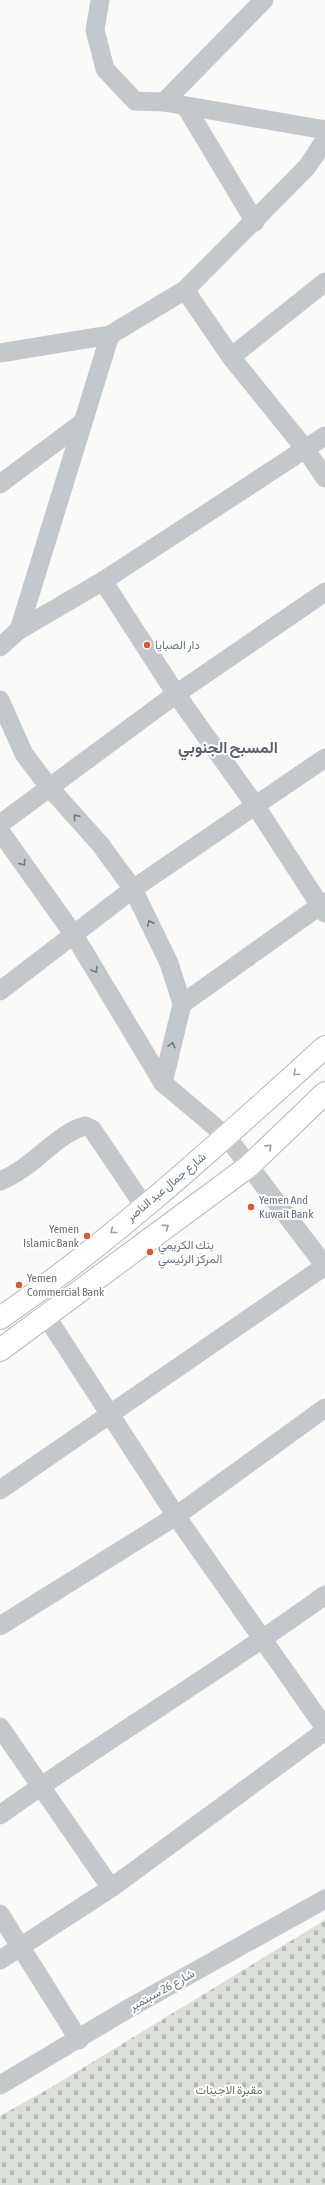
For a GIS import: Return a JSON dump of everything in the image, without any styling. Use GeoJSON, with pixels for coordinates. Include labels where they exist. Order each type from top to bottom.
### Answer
{"type":"FeatureCollection","features":[{"type":"Feature","properties":{"kind":"main road","name":"شارع جمال عبد الناصر"},"geometry":{"type":"LineString","coordinates":[[0,1318],[32,1296],[227,1137],[325,1047]]}},
{"type":"Feature","properties":{"kind":"main road"},"geometry":{"type":"LineString","coordinates":[[0,1350],[249,1166],[325,1093]]}},
{"type":"Feature","properties":{"kind":"street"},"geometry":{"type":"LineString","coordinates":[[100,0],[95,30],[105,69],[135,101],[164,102],[325,130]]}},
{"type":"Feature","properties":{"kind":"street"},"geometry":{"type":"LineString","coordinates":[[164,102],[264,0]]}},
{"type":"Feature","properties":{"kind":"street"},"geometry":{"type":"LineString","coordinates":[[186,107],[255,222]]}},
{"type":"Feature","properties":{"kind":"street"},"geometry":{"type":"LineString","coordinates":[[0,353],[110,335],[185,290],[255,222],[307,167],[325,140]]}},
{"type":"Feature","properties":{"kind":"street"},"geometry":{"type":"LineString","coordinates":[[231,357],[325,282]]}},
{"type":"Feature","properties":{"kind":"street"},"geometry":{"type":"LineString","coordinates":[[185,290],[231,357],[306,450],[325,478]]}},
{"type":"Feature","properties":{"kind":"street"},"geometry":{"type":"LineString","coordinates":[[20,630],[110,335]]}},
{"type":"Feature","properties":{"kind":"street"},"geometry":{"type":"LineString","coordinates":[[0,484],[83,422]]}},
{"type":"Feature","properties":{"kind":"street"},"geometry":{"type":"LineString","coordinates":[[0,647],[20,630],[103,581],[306,450],[325,436]]}},
{"type":"Feature","properties":{"kind":"street"},"geometry":{"type":"LineString","coordinates":[[103,581],[176,694],[255,805],[323,907],[182,1004]]}},
{"type":"Feature","properties":{"kind":"street"},"geometry":{"type":"LineString","coordinates":[[0,824],[176,694],[325,592]]}},
{"type":"Feature","properties":{"kind":"street"},"geometry":{"type":"LineString","coordinates":[[0,700],[24,754],[49,787],[100,844],[133,889],[169,963],[182,1004],[163,1083]]}},
{"type":"Feature","properties":{"kind":"street"},"geometry":{"type":"LineString","coordinates":[[0,991],[133,889],[325,758]]}},
{"type":"Feature","properties":{"kind":"street"},"geometry":{"type":"LineString","coordinates":[[0,831],[74,935],[163,1083],[227,1137],[325,1266],[109,1413],[0,1490]]}},
{"type":"Feature","properties":{"kind":"street"},"geometry":{"type":"LineString","coordinates":[[0,1181],[28,1166],[75,1128],[85,1126],[92,1129],[144,1206]]}},
{"type":"Feature","properties":{"kind":"street"},"geometry":{"type":"LineString","coordinates":[[46,1316],[176,1516],[325,1728]]}},
{"type":"Feature","properties":{"kind":"street"},"geometry":{"type":"LineString","coordinates":[[0,1626],[176,1516],[325,1408]]}},
{"type":"Feature","properties":{"kind":"street"},"geometry":{"type":"LineString","coordinates":[[0,1815],[41,1786],[263,1640],[325,1595]]}},
{"type":"Feature","properties":{"kind":"street"},"geometry":{"type":"LineString","coordinates":[[0,1726],[111,1888]]}},
{"type":"Feature","properties":{"kind":"street"},"geometry":{"type":"LineString","coordinates":[[0,1960],[111,1888],[325,1731]]}},
{"type":"Feature","properties":{"kind":"street","name":"شارع 26 سبتمبر"},"geometry":{"type":"LineString","coordinates":[[0,2085],[79,2040],[126,2010],[325,1900]]}},
{"type":"Feature","properties":{"kind":"street"},"geometry":{"type":"LineString","coordinates":[[0,1914],[79,2040]]}},
{"type":"Feature","properties":{"kind":"green space","name":"مقبرة الاجينات"},"geometry":{"type":"Polygon","coordinates":[[[325,1920],[325,2185],[0,2185],[0,2116],[50,2088],[325,1920]]]}},
{"type":"Feature","properties":{"kind":"place","name":"دار الصبايا"},"geometry":{"type":"Point","coordinates":[147,645]}},
{"type":"Feature","properties":{"kind":"place","name":"Yemen And Kuwait Bank"},"geometry":{"type":"Point","coordinates":[251,1207]}},
{"type":"Feature","properties":{"kind":"place","name":"Yemen Islamic Bank"},"geometry":{"type":"Point","coordinates":[87,1236]}},
{"type":"Feature","properties":{"kind":"place","name":"بنك الكريمي المركز الرئيسي"},"geometry":{"type":"Point","coordinates":[150,1252]}},
{"type":"Feature","properties":{"kind":"place","name":"Yemen Commercial Bank"},"geometry":{"type":"Point","coordinates":[19,1285]}},
{"type":"Feature","properties":{"kind":"district","name":"المسبح الجنوبي"},"geometry":{"type":"Point","coordinates":[228,747]}}]}
